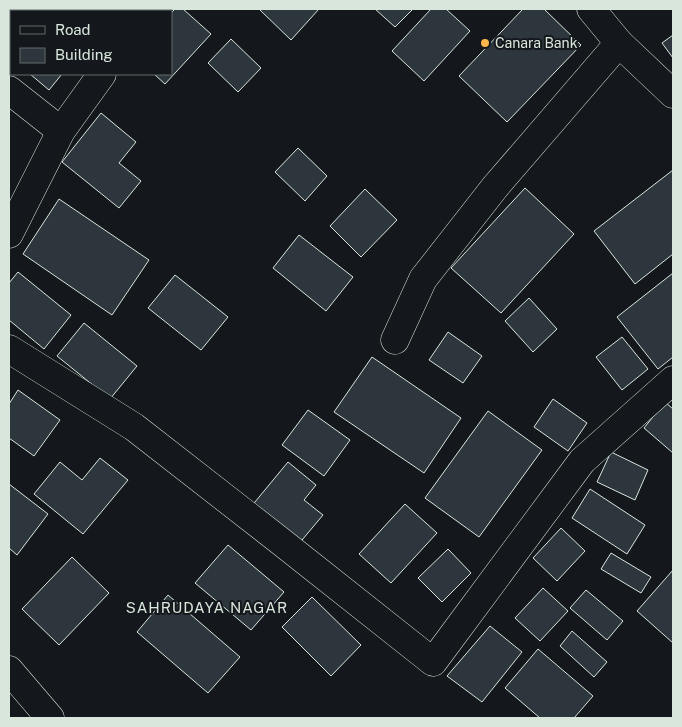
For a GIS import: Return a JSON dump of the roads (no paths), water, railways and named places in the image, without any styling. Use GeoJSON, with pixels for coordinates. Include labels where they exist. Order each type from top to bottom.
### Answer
{"type":"FeatureCollection","features":[{"type":"Feature","properties":{"kind":"street"},"geometry":{"type":"LineString","coordinates":[[591,9],[619,42],[673,94]]}},
{"type":"Feature","properties":{"kind":"street"},"geometry":{"type":"LineString","coordinates":[[395,340],[424,279],[495,187],[619,42]]}},
{"type":"Feature","properties":{"kind":"street"},"geometry":{"type":"LineString","coordinates":[[9,234],[61,131],[101,75]]}},
{"type":"Feature","properties":{"kind":"street"},"geometry":{"type":"LineString","coordinates":[[9,90],[61,131]]}},
{"type":"Feature","properties":{"kind":"street"},"geometry":{"type":"LineString","coordinates":[[9,348],[134,427],[433,662],[582,461],[673,380]]}},
{"type":"Feature","properties":{"kind":"street"},"geometry":{"type":"LineString","coordinates":[[9,670],[50,718]]}},
{"type":"Feature","properties":{"kind":"place","name":"Canara Bank"},"geometry":{"type":"Point","coordinates":[485,43]}},
{"type":"Feature","properties":{"kind":"district","name":"SAHRUDAYA NAGAR"},"geometry":{"type":"Point","coordinates":[207,608]}}]}
